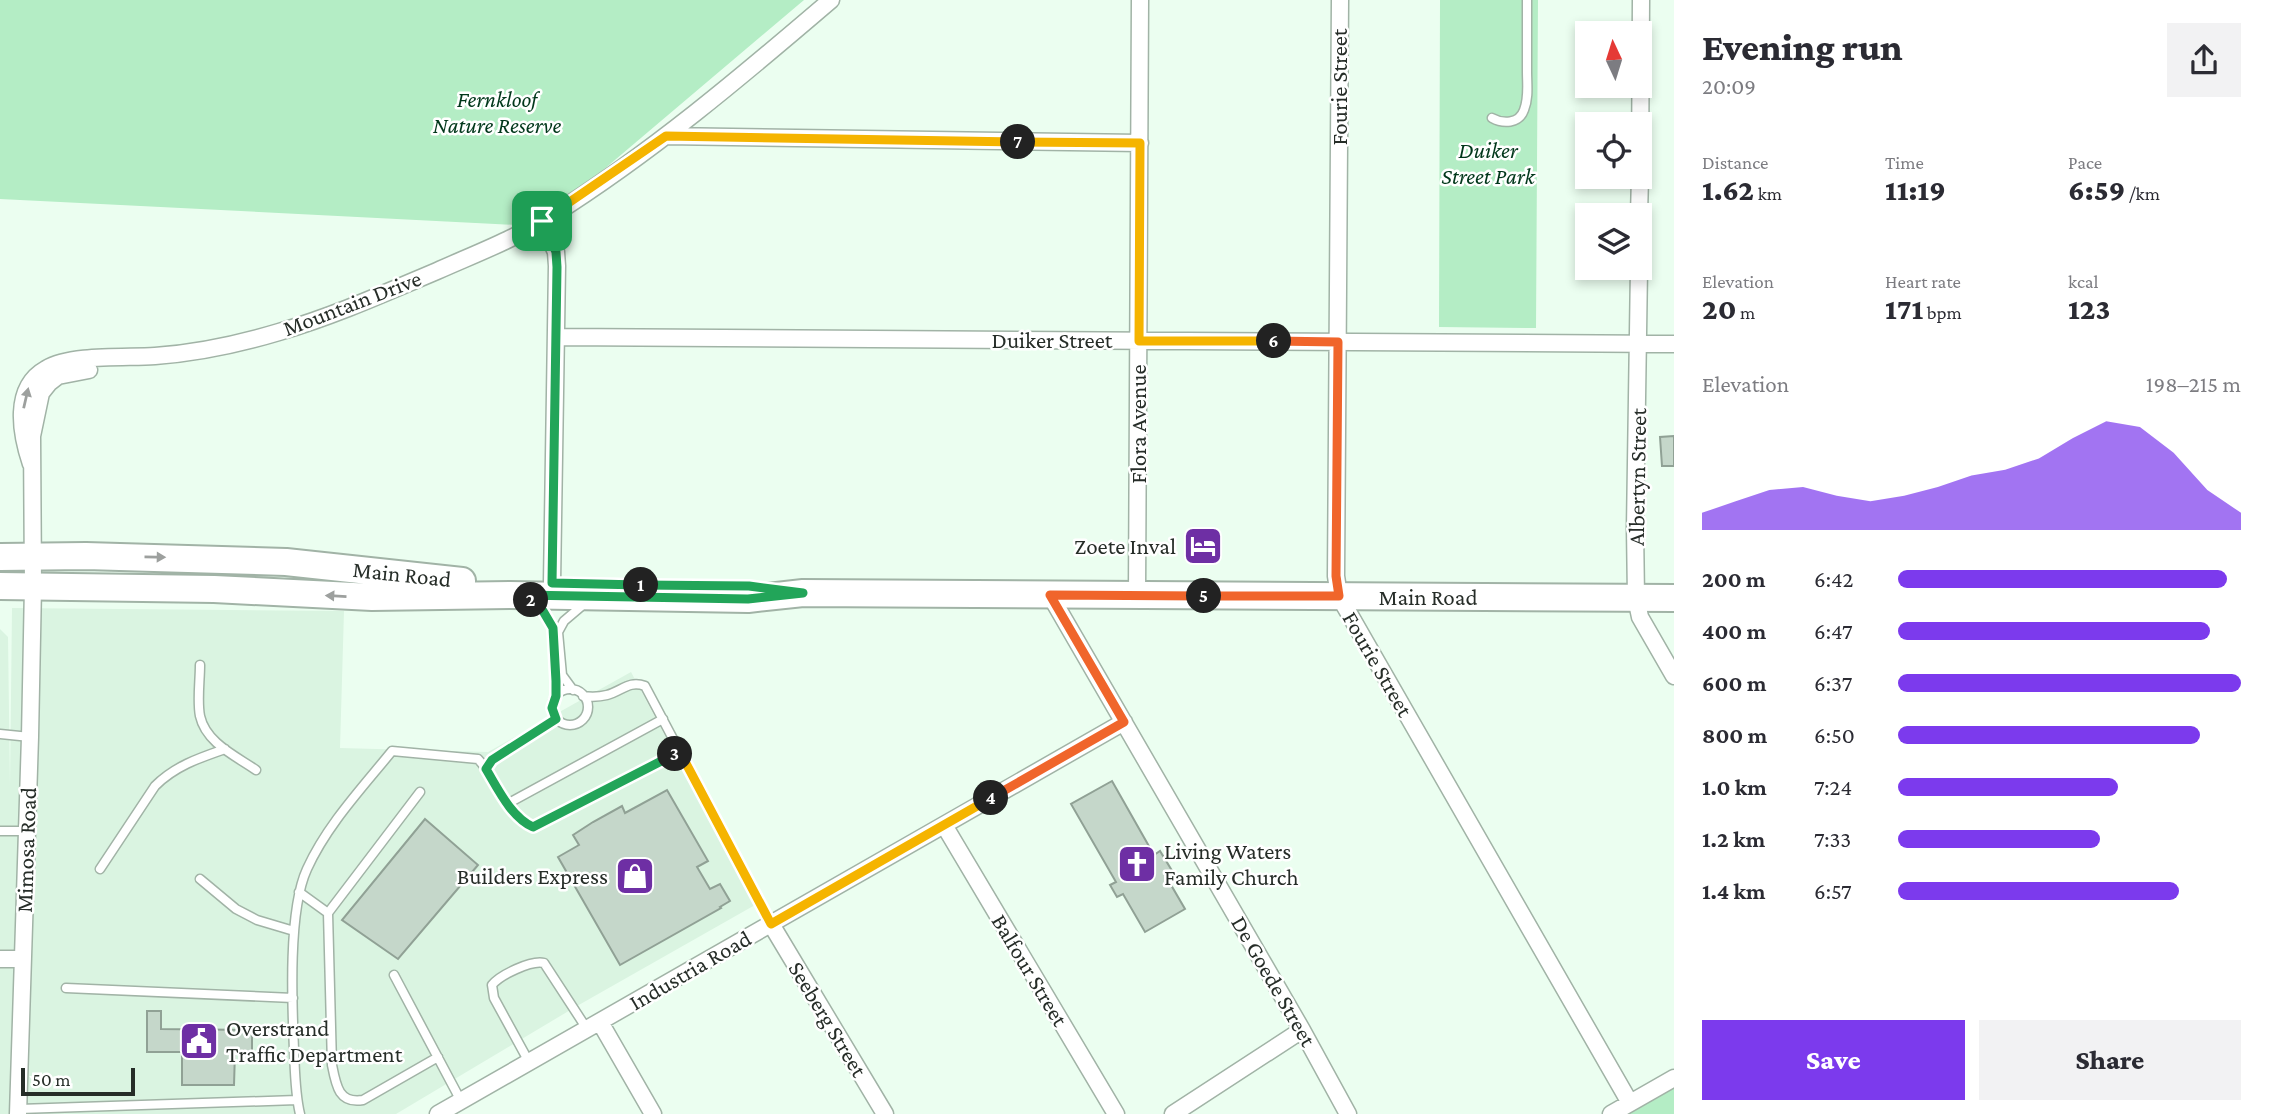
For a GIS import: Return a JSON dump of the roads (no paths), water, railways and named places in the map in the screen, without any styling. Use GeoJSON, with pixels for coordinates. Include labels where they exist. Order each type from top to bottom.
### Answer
{"type":"FeatureCollection","features":[{"type":"Feature","properties":{"kind":"main road","name":"Main Road"},"geometry":{"type":"LineString","coordinates":[[0,557],[286,562],[443,580],[749,586],[803,593]]}},
{"type":"Feature","properties":{"kind":"main road","name":"Main Road"},"geometry":{"type":"LineString","coordinates":[[0,586],[214,589],[372,597],[522,595],[748,599],[803,593],[1674,598]]}},
{"type":"Feature","properties":{"kind":"street","name":"Mountain Drive"},"geometry":{"type":"LineString","coordinates":[[33,586],[31,464],[22,436],[25,393],[37,375],[47,368],[64,363],[216,348],[304,324],[467,257],[542,221],[666,136],[730,86],[831,0]]}},
{"type":"Feature","properties":{"kind":"street","name":"Flora Avenue"},"geometry":{"type":"LineString","coordinates":[[1137,595],[1140,0]]}},
{"type":"Feature","properties":{"kind":"street","name":"Fourie Street"},"geometry":{"type":"LineString","coordinates":[[1340,0],[1336,576],[1339,596],[1630,1103]]}},
{"type":"Feature","properties":{"kind":"street"},"geometry":{"type":"LineString","coordinates":[[1640,112],[1641,0]]}},
{"type":"Feature","properties":{"kind":"street"},"geometry":{"type":"LineString","coordinates":[[666,136],[1140,143]]}},
{"type":"Feature","properties":{"kind":"street"},"geometry":{"type":"LineString","coordinates":[[542,221],[556,252],[552,583]]}},
{"type":"Feature","properties":{"kind":"street","name":"Albertyn Street"},"geometry":{"type":"LineString","coordinates":[[1639,280],[1636,598],[1640,618],[1674,676]]}},
{"type":"Feature","properties":{"kind":"street","name":"Duiker Street"},"geometry":{"type":"LineString","coordinates":[[556,337],[1674,344]]}},
{"type":"Feature","properties":{"kind":"street","name":"Mimosa Road"},"geometry":{"type":"LineString","coordinates":[[18,1112],[33,586]]}},
{"type":"Feature","properties":{"kind":"street","name":"De Goede Street"},"geometry":{"type":"LineString","coordinates":[[1050,595],[1348,1114]]}},
{"type":"Feature","properties":{"kind":"street","name":"Industria Road"},"geometry":{"type":"LineString","coordinates":[[452,1109],[593,1025],[1124,722]]}},
{"type":"Feature","properties":{"kind":"street","name":"Balfour Street"},"geometry":{"type":"LineString","coordinates":[[944,825],[1116,1114]]}},
{"type":"Feature","properties":{"kind":"street","name":"Seeberg Street"},"geometry":{"type":"LineString","coordinates":[[771,924],[885,1114]]}},
{"type":"Feature","properties":{"kind":"street"},"geometry":{"type":"LineString","coordinates":[[0,958],[23,959]]}},
{"type":"Feature","properties":{"kind":"street"},"geometry":{"type":"LineString","coordinates":[[593,1025],[653,1114]]}},
{"type":"Feature","properties":{"kind":"street"},"geometry":{"type":"LineString","coordinates":[[1173,1114],[1302,1030]]}},
{"type":"Feature","properties":{"kind":"street"},"geometry":{"type":"LineString","coordinates":[[1611,1114],[1674,1078]]}},
{"type":"Feature","properties":{"kind":"lane"},"geometry":{"type":"LineString","coordinates":[[1492,118],[1499,122],[1508,122],[1517,119],[1524,112],[1527,94],[1527,0]]}},
{"type":"Feature","properties":{"kind":"lane"},"geometry":{"type":"LineString","coordinates":[[522,595],[543,611],[552,624],[556,696],[552,708],[556,719],[567,725],[579,723],[584,719],[588,707],[583,696]]}},
{"type":"Feature","properties":{"kind":"lane"},"geometry":{"type":"LineString","coordinates":[[607,597],[582,604],[564,621],[558,632],[562,676],[573,690],[583,696],[608,694],[629,684],[645,686],[771,924]]}},
{"type":"Feature","properties":{"kind":"lane"},"geometry":{"type":"LineString","coordinates":[[200,665],[200,714],[208,732],[225,749],[256,769]]}},
{"type":"Feature","properties":{"kind":"lane"},"geometry":{"type":"LineString","coordinates":[[556,696],[561,692],[573,690]]}},
{"type":"Feature","properties":{"kind":"lane"},"geometry":{"type":"LineString","coordinates":[[486,769],[492,760],[556,719]]}},
{"type":"Feature","properties":{"kind":"lane"},"geometry":{"type":"LineString","coordinates":[[507,804],[663,719]]}},
{"type":"Feature","properties":{"kind":"lane"},"geometry":{"type":"LineString","coordinates":[[0,734],[30,737]]}},
{"type":"Feature","properties":{"kind":"lane"},"geometry":{"type":"LineString","coordinates":[[100,869],[155,786],[166,775],[188,762],[225,749]]}},
{"type":"Feature","properties":{"kind":"lane"},"geometry":{"type":"LineString","coordinates":[[300,1114],[297,1100],[293,998],[294,931],[299,892],[307,869],[331,827],[392,751],[478,759],[507,804],[523,823],[533,827],[680,752]]}},
{"type":"Feature","properties":{"kind":"lane"},"geometry":{"type":"LineString","coordinates":[[420,792],[328,913],[332,1065],[338,1089],[346,1099],[353,1101],[363,1100],[438,1057]]}},
{"type":"Feature","properties":{"kind":"lane"},"geometry":{"type":"LineString","coordinates":[[0,831],[27,831]]}},
{"type":"Feature","properties":{"kind":"lane"},"geometry":{"type":"LineString","coordinates":[[200,879],[236,909],[257,920],[294,931]]}},
{"type":"Feature","properties":{"kind":"lane"},"geometry":{"type":"LineString","coordinates":[[299,892],[328,913]]}},
{"type":"Feature","properties":{"kind":"lane"},"geometry":{"type":"LineString","coordinates":[[529,1062],[494,998],[492,985],[497,980],[532,962],[544,963],[593,1025]]}},
{"type":"Feature","properties":{"kind":"lane"},"geometry":{"type":"LineString","coordinates":[[394,975],[438,1057],[452,1109]]}},
{"type":"Feature","properties":{"kind":"lane"},"geometry":{"type":"LineString","coordinates":[[66,988],[293,998]]}},
{"type":"Feature","properties":{"kind":"lane"},"geometry":{"type":"LineString","coordinates":[[18,1112],[297,1100]]}},
{"type":"Feature","properties":{"kind":"place","name":"Zoete Inval"},"geometry":{"type":"Point","coordinates":[1203,546]}},
{"type":"Feature","properties":{"kind":"place","name":"Living Waters Family Church"},"geometry":{"type":"Point","coordinates":[1137,864]}},
{"type":"Feature","properties":{"kind":"place","name":"Builders Express"},"geometry":{"type":"Point","coordinates":[635,876]}},
{"type":"Feature","properties":{"kind":"place","name":"Overstrand Traffic Department"},"geometry":{"type":"Point","coordinates":[199,1041]}},
{"type":"Feature","properties":{"kind":"park label","name":"Fernkloof Nature Reserve"},"geometry":{"type":"Point","coordinates":[497,112]}},
{"type":"Feature","properties":{"kind":"park label","name":"Duiker Street Park"},"geometry":{"type":"Point","coordinates":[1488,163]}}]}
